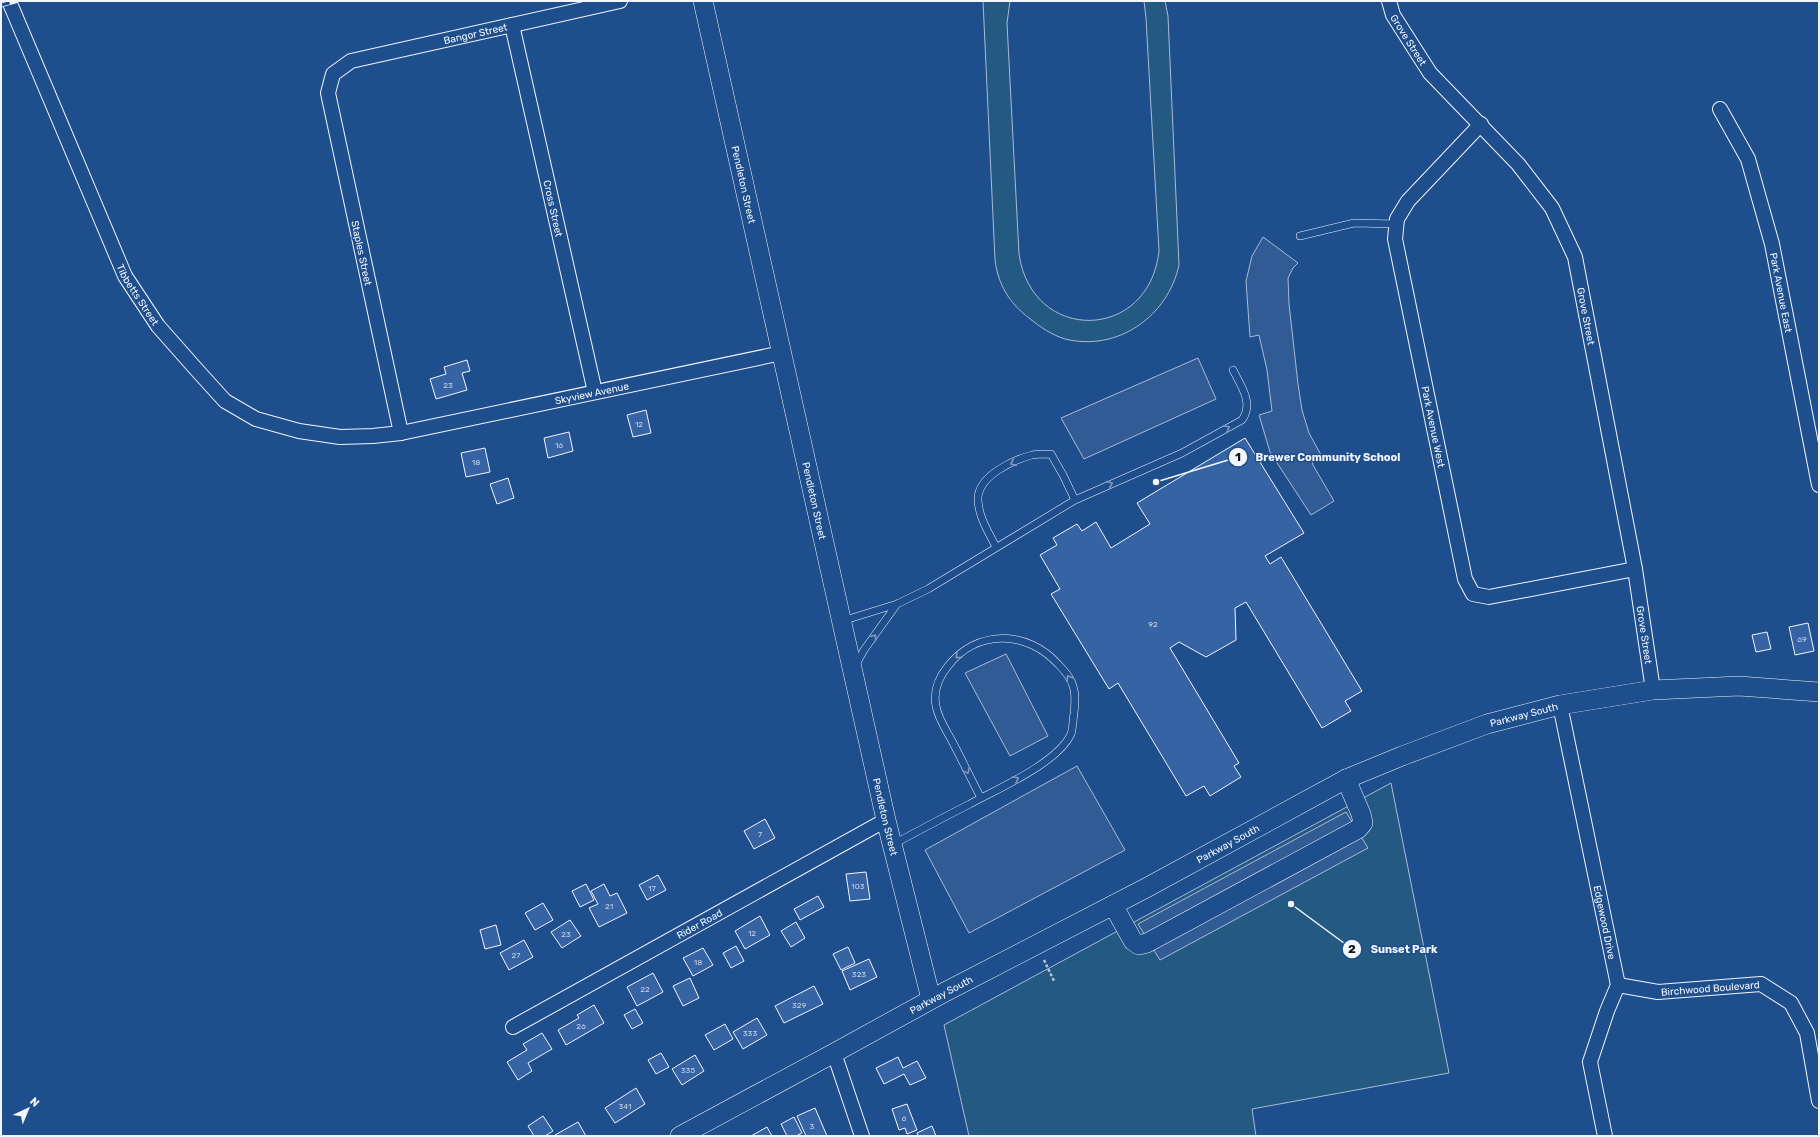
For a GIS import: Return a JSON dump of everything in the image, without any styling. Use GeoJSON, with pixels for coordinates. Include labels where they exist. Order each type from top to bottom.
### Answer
{"type":"FeatureCollection","features":[{"type":"Feature","properties":{"kind":"street","name":"Tibbetts Street"},"geometry":{"type":"LineString","coordinates":[[9,1],[124,276],[158,326],[196,369],[225,401],[256,419],[299,430],[340,437],[400,433]]}},
{"type":"Feature","properties":{"kind":"street","name":"Bangor Street"},"geometry":{"type":"LineString","coordinates":[[333,74],[351,61],[620,1]]}},
{"type":"Feature","properties":{"kind":"street","name":"Pendleton Street"},"geometry":{"type":"LineString","coordinates":[[703,1],[886,820],[931,999]]}},
{"type":"Feature","properties":{"kind":"street","name":"Grove Street"},"geometry":{"type":"LineString","coordinates":[[1389,1],[1393,15],[1430,73],[1481,124],[1518,164],[1552,208],[1575,258],[1635,569],[1653,690]]}},
{"type":"Feature","properties":{"kind":"street","name":"Cross Street"},"geometry":{"type":"LineString","coordinates":[[512,25],[595,392]]}},
{"type":"Feature","properties":{"kind":"street","name":"Staples Street"},"geometry":{"type":"LineString","coordinates":[[333,74],[328,93],[400,433]]}},
{"type":"Feature","properties":{"kind":"street","name":"Park Avenue East"},"geometry":{"type":"LineString","coordinates":[[1720,109],[1748,159],[1772,244],[1819,485]]}},
{"type":"Feature","properties":{"kind":"street","name":"Park Avenue West"},"geometry":{"type":"LineString","coordinates":[[1481,124],[1408,201],[1397,219],[1395,239],[1465,579],[1473,594],[1489,597],[1635,569]]}},
{"type":"Feature","properties":{"kind":"street","name":"Skyview Avenue"},"geometry":{"type":"LineString","coordinates":[[400,433],[782,353]]}},
{"type":"Feature","properties":{"kind":"street","name":"Parkway South"},"geometry":{"type":"LineString","coordinates":[[680,1136],[834,1054],[931,999],[1113,905],[1346,779],[1487,724],[1560,705],[1653,690],[1739,686],[1819,692]]}},
{"type":"Feature","properties":{"kind":"street","name":"Edgewood Drive"},"geometry":{"type":"LineString","coordinates":[[1560,705],[1618,985]]}},
{"type":"Feature","properties":{"kind":"street"},"geometry":{"type":"LineString","coordinates":[[1113,905],[1133,941],[1139,945],[1147,943],[1331,844],[1358,829],[1363,822],[1346,779]]}},
{"type":"Feature","properties":{"kind":"street","name":"Rider Road"},"geometry":{"type":"LineString","coordinates":[[513,1027],[886,820]]}},
{"type":"Feature","properties":{"kind":"street","name":"Birchwood Boulevard"},"geometry":{"type":"LineString","coordinates":[[1618,985],[1658,992],[1761,984],[1791,1003],[1806,1033],[1819,1101]]}},
{"type":"Feature","properties":{"kind":"street"},"geometry":{"type":"LineString","coordinates":[[1605,1136],[1590,1062],[1607,1011],[1618,985]]}},
{"type":"Feature","properties":{"kind":"street"},"geometry":{"type":"LineString","coordinates":[[834,1054],[862,1136]]}},
{"type":"Feature","properties":{"kind":"lane"},"geometry":{"type":"LineString","coordinates":[[1300,236],[1354,223],[1396,224]]}},
{"type":"Feature","properties":{"kind":"lane"},"geometry":{"type":"LineString","coordinates":[[842,621],[897,604],[928,589],[1074,500],[1182,453],[1242,420],[1247,414],[1248,407],[1246,397],[1233,370]]}},
{"type":"Feature","properties":{"kind":"lane"},"geometry":{"type":"LineString","coordinates":[[996,548],[985,524],[978,498],[981,486],[988,478],[1010,464],[1032,455],[1051,454],[1063,475],[1074,500]]}},
{"type":"Feature","properties":{"kind":"lane"},"geometry":{"type":"LineString","coordinates":[[852,670],[864,650],[897,604]]}},
{"type":"Feature","properties":{"kind":"lane"},"geometry":{"type":"LineString","coordinates":[[892,845],[981,798],[1034,770],[1051,757],[1071,734],[1075,696],[1073,686],[1064,670],[1055,661],[1044,651],[1029,642],[1012,638],[991,639],[966,649],[951,662],[943,673],[936,688],[936,705],[940,720],[981,798]]}},
{"type":"Feature","properties":{"kind":"path"},"geometry":{"type":"LineString","coordinates":[[1044,960],[1054,981]]}},
{"type":"Feature","properties":{"kind":"shaded area"},"geometry":{"type":"Polygon","coordinates":[[[983,1],[1010,1],[1007,23],[1019,254],[1028,283],[1045,304],[1066,317],[1090,320],[1114,316],[1135,303],[1151,281],[1159,251],[1144,1],[1165,1],[1168,16],[1179,265],[1173,283],[1164,300],[1152,314],[1138,326],[1121,335],[1104,340],[1085,342],[1060,337],[1042,328],[1022,312],[1010,299],[1002,285],[995,260],[983,1]]]}},
{"type":"Feature","properties":{"kind":"shaded area"},"geometry":{"type":"Polygon","coordinates":[[[1263,237],[1298,263],[1293,268],[1288,278],[1289,304],[1298,384],[1302,410],[1309,433],[1321,455],[1312,460],[1313,465],[1334,501],[1311,515],[1270,452],[1259,415],[1272,411],[1267,370],[1259,335],[1250,337],[1246,281],[1252,256],[1263,237]]]}},
{"type":"Feature","properties":{"kind":"shaded area"},"geometry":{"type":"Polygon","coordinates":[[[1198,358],[1216,399],[1084,459],[1061,418],[1198,358]]]}},
{"type":"Feature","properties":{"kind":"shaded area"},"geometry":{"type":"Polygon","coordinates":[[[1006,654],[1048,736],[1010,756],[965,673],[1006,654]]]}},
{"type":"Feature","properties":{"kind":"shaded area"},"geometry":{"type":"Polygon","coordinates":[[[1077,766],[1125,850],[969,933],[925,850],[1077,766]]]}},
{"type":"Feature","properties":{"kind":"shaded area"},"geometry":{"type":"Polygon","coordinates":[[[1391,783],[1449,1073],[1252,1109],[1256,1136],[969,1136],[944,1025],[1391,783]]]}},
{"type":"Feature","properties":{"kind":"shaded area"},"geometry":{"type":"Polygon","coordinates":[[[1346,812],[1368,848],[1160,960],[1138,924],[1346,812]]]}},
{"type":"Feature","properties":{"kind":"building"},"geometry":{"type":"Polygon","coordinates":[[[467,360],[470,371],[462,373],[467,390],[436,399],[430,379],[446,374],[444,367],[467,360]]]}},
{"type":"Feature","properties":{"kind":"building"},"geometry":{"type":"Polygon","coordinates":[[[646,410],[651,433],[633,437],[627,415],[646,410]]]}},
{"type":"Feature","properties":{"kind":"building"},"geometry":{"type":"Polygon","coordinates":[[[569,432],[573,451],[548,458],[544,438],[569,432]]]}},
{"type":"Feature","properties":{"kind":"building"},"geometry":{"type":"Polygon","coordinates":[[[1245,438],[1304,533],[1265,556],[1270,564],[1281,557],[1362,691],[1345,701],[1351,711],[1322,728],[1246,602],[1235,608],[1236,640],[1206,657],[1179,642],[1170,648],[1239,763],[1234,766],[1241,777],[1210,796],[1204,786],[1186,796],[1118,683],[1109,689],[1051,594],[1060,589],[1040,555],[1057,545],[1053,538],[1077,524],[1082,531],[1096,522],[1111,548],[1150,524],[1137,503],[1245,438]]]}},
{"type":"Feature","properties":{"kind":"building"},"geometry":{"type":"Polygon","coordinates":[[[485,448],[490,472],[466,477],[461,453],[485,448]]]}},
{"type":"Feature","properties":{"kind":"building"},"geometry":{"type":"Polygon","coordinates":[[[508,478],[514,498],[497,504],[490,484],[508,478]]]}},
{"type":"Feature","properties":{"kind":"building"},"geometry":{"type":"Polygon","coordinates":[[[1808,623],[1814,651],[1795,655],[1789,627],[1808,623]]]}},
{"type":"Feature","properties":{"kind":"building"},"geometry":{"type":"Polygon","coordinates":[[[1767,632],[1771,649],[1756,652],[1752,635],[1767,632]]]}},
{"type":"Feature","properties":{"kind":"building"},"geometry":{"type":"Polygon","coordinates":[[[765,819],[775,838],[754,849],[744,831],[765,819]]]}},
{"type":"Feature","properties":{"kind":"building"},"geometry":{"type":"Polygon","coordinates":[[[866,872],[870,899],[850,901],[846,874],[866,872]]]}},
{"type":"Feature","properties":{"kind":"building"},"geometry":{"type":"Polygon","coordinates":[[[658,875],[666,890],[647,900],[639,885],[658,875]]]}},
{"type":"Feature","properties":{"kind":"building"},"geometry":{"type":"Polygon","coordinates":[[[586,884],[594,900],[580,907],[572,891],[586,884]]]}},
{"type":"Feature","properties":{"kind":"building"},"geometry":{"type":"Polygon","coordinates":[[[604,884],[610,896],[617,893],[627,913],[599,927],[589,908],[598,904],[591,891],[604,884]]]}},
{"type":"Feature","properties":{"kind":"building"},"geometry":{"type":"Polygon","coordinates":[[[818,896],[824,907],[800,920],[794,909],[818,896]]]}},
{"type":"Feature","properties":{"kind":"building"},"geometry":{"type":"Polygon","coordinates":[[[543,903],[553,920],[535,930],[525,913],[543,903]]]}},
{"type":"Feature","properties":{"kind":"building"},"geometry":{"type":"Polygon","coordinates":[[[760,916],[770,935],[745,949],[735,931],[760,916]]]}},
{"type":"Feature","properties":{"kind":"building"},"geometry":{"type":"Polygon","coordinates":[[[570,920],[581,936],[562,948],[551,932],[570,920]]]}},
{"type":"Feature","properties":{"kind":"building"},"geometry":{"type":"Polygon","coordinates":[[[796,922],[805,938],[791,947],[781,931],[796,922]]]}},
{"type":"Feature","properties":{"kind":"building"},"geometry":{"type":"Polygon","coordinates":[[[496,925],[501,945],[485,949],[480,930],[496,925]]]}},
{"type":"Feature","properties":{"kind":"building"},"geometry":{"type":"Polygon","coordinates":[[[524,940],[533,957],[509,970],[500,953],[524,940]]]}},
{"type":"Feature","properties":{"kind":"building"},"geometry":{"type":"Polygon","coordinates":[[[736,946],[744,961],[731,968],[723,953],[736,946]]]}},
{"type":"Feature","properties":{"kind":"building"},"geometry":{"type":"Polygon","coordinates":[[[848,947],[855,963],[841,970],[833,954],[848,947]]]}},
{"type":"Feature","properties":{"kind":"building"},"geometry":{"type":"Polygon","coordinates":[[[703,948],[713,965],[693,976],[683,958],[703,948]]]}},
{"type":"Feature","properties":{"kind":"building"},"geometry":{"type":"Polygon","coordinates":[[[869,959],[877,977],[850,990],[842,971],[869,959]]]}},
{"type":"Feature","properties":{"kind":"building"},"geometry":{"type":"Polygon","coordinates":[[[653,973],[663,992],[637,1006],[627,987],[653,973]]]}},
{"type":"Feature","properties":{"kind":"building"},"geometry":{"type":"Polygon","coordinates":[[[690,978],[699,998],[683,1006],[673,986],[690,978]]]}},
{"type":"Feature","properties":{"kind":"building"},"geometry":{"type":"Polygon","coordinates":[[[814,986],[823,1004],[784,1023],[775,1006],[814,986]]]}},
{"type":"Feature","properties":{"kind":"building"},"geometry":{"type":"Polygon","coordinates":[[[594,1005],[604,1023],[566,1045],[558,1030],[579,1018],[577,1015],[594,1005]]]}},
{"type":"Feature","properties":{"kind":"building"},"geometry":{"type":"Polygon","coordinates":[[[635,1009],[643,1023],[632,1029],[624,1015],[635,1009]]]}},
{"type":"Feature","properties":{"kind":"building"},"geometry":{"type":"Polygon","coordinates":[[[757,1018],[767,1035],[743,1049],[733,1032],[757,1018]]]}},
{"type":"Feature","properties":{"kind":"building"},"geometry":{"type":"Polygon","coordinates":[[[725,1024],[733,1039],[714,1050],[705,1035],[725,1024]]]}},
{"type":"Feature","properties":{"kind":"building"},"geometry":{"type":"Polygon","coordinates":[[[542,1033],[552,1049],[528,1063],[532,1071],[518,1080],[507,1062],[527,1050],[523,1044],[542,1033]]]}},
{"type":"Feature","properties":{"kind":"building"},"geometry":{"type":"Polygon","coordinates":[[[661,1053],[669,1067],[656,1074],[648,1060],[661,1053]]]}},
{"type":"Feature","properties":{"kind":"building"},"geometry":{"type":"Polygon","coordinates":[[[695,1055],[704,1071],[682,1085],[672,1069],[695,1055]]]}},
{"type":"Feature","properties":{"kind":"building"},"geometry":{"type":"Polygon","coordinates":[[[898,1057],[903,1068],[917,1061],[926,1078],[910,1085],[904,1074],[884,1084],[876,1068],[898,1057]]]}},
{"type":"Feature","properties":{"kind":"building"},"geometry":{"type":"Polygon","coordinates":[[[636,1088],[645,1104],[615,1123],[605,1108],[636,1088]]]}},
{"type":"Feature","properties":{"kind":"building"},"geometry":{"type":"Polygon","coordinates":[[[907,1104],[917,1130],[907,1134],[905,1128],[899,1130],[892,1109],[907,1104]]]}},
{"type":"Feature","properties":{"kind":"building"},"geometry":{"type":"Polygon","coordinates":[[[815,1108],[827,1136],[806,1136],[797,1116],[815,1108]]]}},
{"type":"Feature","properties":{"kind":"building"},"geometry":{"type":"Polygon","coordinates":[[[543,1116],[553,1131],[545,1136],[534,1136],[528,1126],[543,1116]]]}},
{"type":"Feature","properties":{"kind":"building"},"geometry":{"type":"Polygon","coordinates":[[[794,1117],[802,1133],[796,1136],[787,1136],[781,1124],[794,1117]]]}},
{"type":"Feature","properties":{"kind":"building"},"geometry":{"type":"Polygon","coordinates":[[[578,1122],[586,1136],[555,1135],[578,1122]]]}},
{"type":"Feature","properties":{"kind":"building"},"geometry":{"type":"Polygon","coordinates":[[[932,1126],[936,1136],[918,1136],[917,1133],[932,1126]]]}},
{"type":"Feature","properties":{"kind":"building"},"geometry":{"type":"Polygon","coordinates":[[[767,1127],[772,1136],[751,1136],[767,1127]]]}},
{"type":"Feature","properties":{"kind":"railway"},"geometry":{"type":"LineString","coordinates":[[1,5],[16,1]]}},
{"type":"Feature","properties":{"kind":"place","name":"Brewer Community School"},"geometry":{"type":"Point","coordinates":[1156,482]}},
{"type":"Feature","properties":{"kind":"place","name":"Sunset Park"},"geometry":{"type":"Point","coordinates":[1291,904]}}]}
